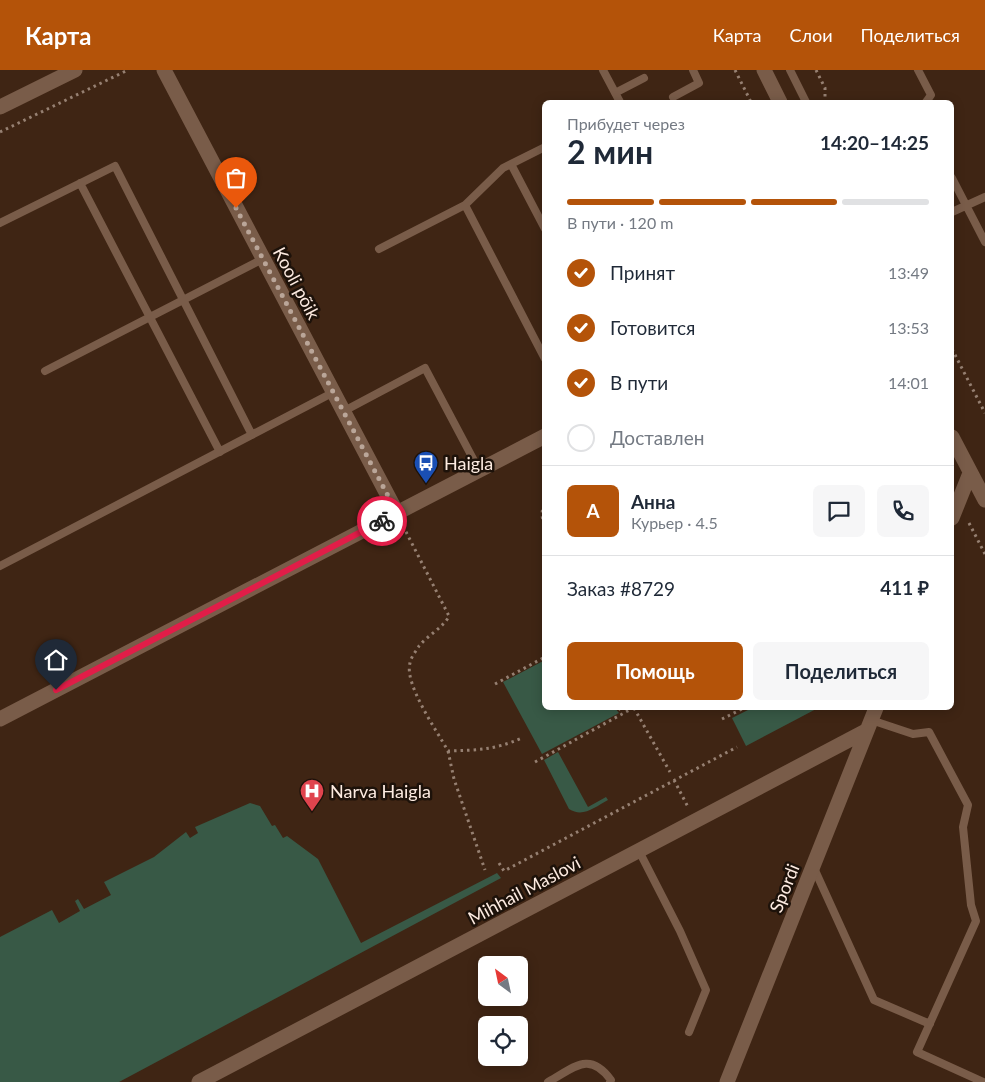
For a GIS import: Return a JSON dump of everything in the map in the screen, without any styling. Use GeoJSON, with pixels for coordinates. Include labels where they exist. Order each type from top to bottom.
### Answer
{"type":"FeatureCollection","features":[{"type":"Feature","properties":{"kind":"street"},"geometry":{"type":"LineString","coordinates":[[0,107],[75,70]]}},
{"type":"Feature","properties":{"kind":"street","name":"Kooli põik"},"geometry":{"type":"LineString","coordinates":[[164,70],[400,518]]}},
{"type":"Feature","properties":{"kind":"street"},"geometry":{"type":"LineString","coordinates":[[764,70],[779,100]]}},
{"type":"Feature","properties":{"kind":"street"},"geometry":{"type":"LineString","coordinates":[[0,719],[400,518],[479,470],[542,438]]}},
{"type":"Feature","properties":{"kind":"street"},"geometry":{"type":"LineString","coordinates":[[954,441],[985,500]]}},
{"type":"Feature","properties":{"kind":"street"},"geometry":{"type":"LineString","coordinates":[[954,513],[970,473]]}},
{"type":"Feature","properties":{"kind":"street","name":"Mihhail Maslovi"},"geometry":{"type":"LineString","coordinates":[[199,1082],[695,821],[871,720]]}},
{"type":"Feature","properties":{"kind":"street","name":"Spordi"},"geometry":{"type":"LineString","coordinates":[[727,1082],[871,720]]}},
{"type":"Feature","properties":{"kind":"lane"},"geometry":{"type":"LineString","coordinates":[[603,70],[619,100]]}},
{"type":"Feature","properties":{"kind":"lane"},"geometry":{"type":"LineString","coordinates":[[673,97],[700,83],[693,70]]}},
{"type":"Feature","properties":{"kind":"lane"},"geometry":{"type":"LineString","coordinates":[[790,70],[805,100]]}},
{"type":"Feature","properties":{"kind":"lane"},"geometry":{"type":"LineString","coordinates":[[918,70],[931,95],[927,100]]}},
{"type":"Feature","properties":{"kind":"lane"},"geometry":{"type":"LineString","coordinates":[[615,93],[644,78]]}},
{"type":"Feature","properties":{"kind":"lane"},"geometry":{"type":"LineString","coordinates":[[379,249],[465,205],[503,168],[542,148]]}},
{"type":"Feature","properties":{"kind":"lane"},"geometry":{"type":"LineString","coordinates":[[511,164],[542,223]]}},
{"type":"Feature","properties":{"kind":"lane"},"geometry":{"type":"LineString","coordinates":[[0,223],[114,166],[252,435]]}},
{"type":"Feature","properties":{"kind":"lane"},"geometry":{"type":"LineString","coordinates":[[954,182],[985,242]]}},
{"type":"Feature","properties":{"kind":"lane"},"geometry":{"type":"LineString","coordinates":[[80,183],[220,452]]}},
{"type":"Feature","properties":{"kind":"lane"},"geometry":{"type":"LineString","coordinates":[[954,211],[985,197]]}},
{"type":"Feature","properties":{"kind":"lane"},"geometry":{"type":"LineString","coordinates":[[465,205],[542,353]]}},
{"type":"Feature","properties":{"kind":"lane"},"geometry":{"type":"LineString","coordinates":[[45,370],[264,259]]}},
{"type":"Feature","properties":{"kind":"lane"},"geometry":{"type":"LineString","coordinates":[[344,411],[425,368],[479,470]]}},
{"type":"Feature","properties":{"kind":"lane"},"geometry":{"type":"LineString","coordinates":[[0,566],[334,392]]}},
{"type":"Feature","properties":{"kind":"lane"},"geometry":{"type":"LineString","coordinates":[[871,720],[913,734],[929,732],[968,805],[963,827],[971,905],[976,921],[917,1052],[983,1082]]}},
{"type":"Feature","properties":{"kind":"lane"},"geometry":{"type":"LineString","coordinates":[[639,851],[680,931],[706,990],[688,1032]]}},
{"type":"Feature","properties":{"kind":"lane"},"geometry":{"type":"LineString","coordinates":[[813,866],[874,1000],[930,1024]]}},
{"type":"Feature","properties":{"kind":"lane"},"geometry":{"type":"LineString","coordinates":[[548,1082],[580,1064],[592,1063],[602,1068],[611,1080],[610,1082]]}},
{"type":"Feature","properties":{"kind":"path"},"geometry":{"type":"LineString","coordinates":[[0,132],[128,70]]}},
{"type":"Feature","properties":{"kind":"path"},"geometry":{"type":"LineString","coordinates":[[735,70],[750,100]]}},
{"type":"Feature","properties":{"kind":"path"},"geometry":{"type":"LineString","coordinates":[[816,70],[825,88],[825,100]]}},
{"type":"Feature","properties":{"kind":"path"},"geometry":{"type":"LineString","coordinates":[[954,353],[985,413]]}},
{"type":"Feature","properties":{"kind":"path"},"geometry":{"type":"LineString","coordinates":[[400,518],[449,616],[447,622],[437,628],[421,644],[409,664],[409,674],[415,692],[448,751],[454,779],[485,870]]}},
{"type":"Feature","properties":{"kind":"path"},"geometry":{"type":"LineString","coordinates":[[495,684],[542,659]]}},
{"type":"Feature","properties":{"kind":"path"},"geometry":{"type":"LineString","coordinates":[[535,762],[630,710]]}},
{"type":"Feature","properties":{"kind":"path"},"geometry":{"type":"LineString","coordinates":[[635,710],[670,772]]}},
{"type":"Feature","properties":{"kind":"path"},"geometry":{"type":"LineString","coordinates":[[722,719],[740,710]]}},
{"type":"Feature","properties":{"kind":"path"},"geometry":{"type":"LineString","coordinates":[[448,751],[486,750],[504,746],[522,738]]}},
{"type":"Feature","properties":{"kind":"path"},"geometry":{"type":"LineString","coordinates":[[499,863],[504,871],[737,747]]}},
{"type":"Feature","properties":{"kind":"path"},"geometry":{"type":"LineString","coordinates":[[674,780],[695,821]]}},
{"type":"Feature","properties":{"kind":"green space"},"geometry":{"type":"Polygon","coordinates":[[[542,662],[542,710],[617,710],[619,713],[542,754],[503,682],[542,662]]]}},
{"type":"Feature","properties":{"kind":"green space"},"geometry":{"type":"Polygon","coordinates":[[[748,710],[814,710],[746,746],[732,718],[748,710]]]}},
{"type":"Feature","properties":{"kind":"green space"},"geometry":{"type":"Polygon","coordinates":[[[558,752],[588,807],[606,797],[608,800],[584,812],[569,809],[544,760],[558,752]]]}},
{"type":"Feature","properties":{"kind":"green space"},"geometry":{"type":"Polygon","coordinates":[[[250,803],[260,806],[272,826],[275,825],[283,838],[287,836],[318,859],[361,943],[497,873],[501,878],[119,1082],[0,1082],[0,937],[52,910],[59,923],[80,911],[75,901],[78,899],[84,909],[111,895],[104,882],[154,857],[186,832],[190,838],[198,833],[195,827],[250,803]]]}},
{"type":"Feature","properties":{"kind":"way so far"},"geometry":{"type":"LineString","coordinates":[[236,208],[397,513],[382,521]]}},
{"type":"Feature","properties":{"kind":"place","name":"Haigla"},"geometry":{"type":"Point","coordinates":[426,484]}},
{"type":"Feature","properties":{"kind":"place","name":"Narva Haigla"},"geometry":{"type":"Point","coordinates":[312,812]}},
{"type":"Feature","properties":{"kind":"route"},"geometry":{"type":"LineString","coordinates":[[56,690],[382,521]]}}]}
